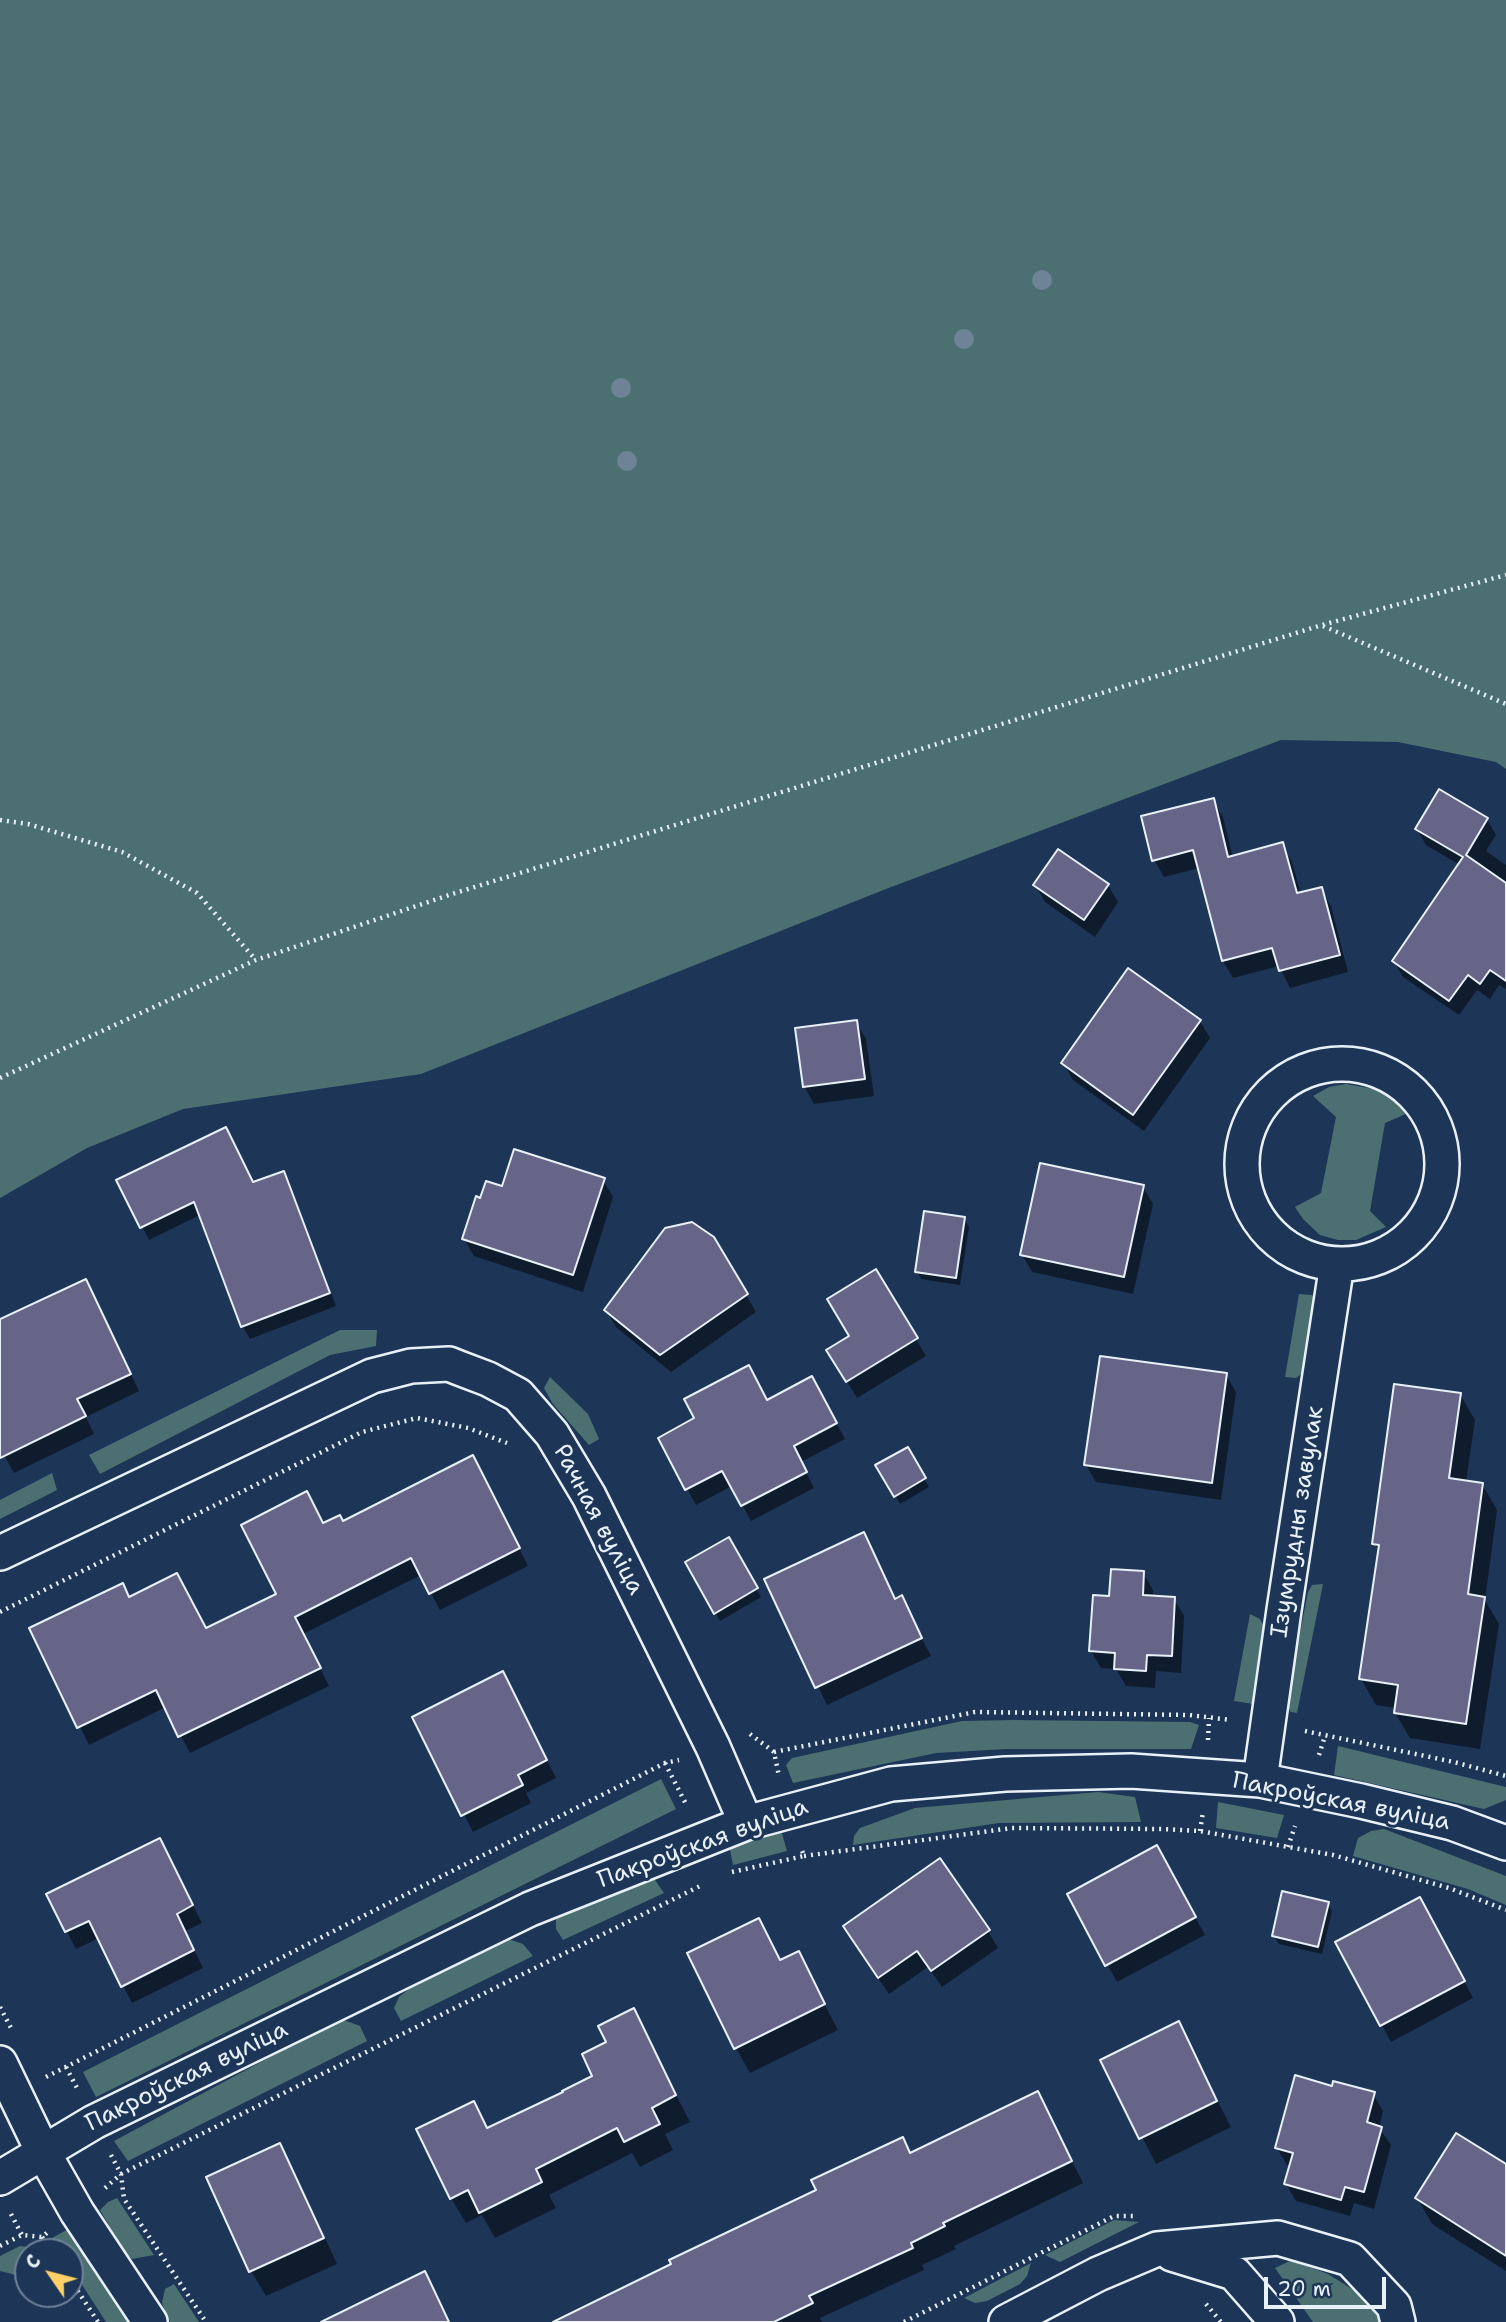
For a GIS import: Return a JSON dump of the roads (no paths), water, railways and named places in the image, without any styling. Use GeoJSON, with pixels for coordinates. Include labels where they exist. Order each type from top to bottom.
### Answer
{"type":"FeatureCollection","features":[{"type":"Feature","properties":{"kind":"street"},"geometry":{"type":"LineString","coordinates":[[1329,1064],[1362,1065],[1394,1077],[1419,1098],[1436,1127],[1443,1159],[1439,1193],[1424,1223],[1401,1246],[1370,1261],[1337,1264],[1295,1252],[1277,1240],[1255,1215],[1244,1184],[1243,1152],[1252,1120],[1271,1093],[1297,1073],[1329,1064]]}},
{"type":"Feature","properties":{"kind":"street","name":"Ізумрудны завулак"},"geometry":{"type":"LineString","coordinates":[[1260,1780],[1337,1264]]}},
{"type":"Feature","properties":{"kind":"street","name":"Рачная вуліца"},"geometry":{"type":"LineString","coordinates":[[0,1553],[372,1376],[411,1366],[449,1364],[459,1367],[518,1395],[552,1434],[589,1496],[713,1747],[746,1823]]}},
{"type":"Feature","properties":{"kind":"street","name":"Пакроўская вуліца"},"geometry":{"type":"LineString","coordinates":[[0,2178],[94,2122],[530,1909],[746,1823],[891,1784],[967,1777],[1131,1771],[1260,1780],[1452,1823],[1506,1843]]}},
{"type":"Feature","properties":{"kind":"street"},"geometry":{"type":"LineString","coordinates":[[0,2063],[43,2152],[77,2212],[150,2322]]}},
{"type":"Feature","properties":{"kind":"street"},"geometry":{"type":"LineString","coordinates":[[1006,2322],[1098,2274],[1157,2249],[1278,2238],[1350,2259],[1394,2306],[1398,2322]]}},
{"type":"Feature","properties":{"kind":"street"},"geometry":{"type":"LineString","coordinates":[[1157,2249],[1234,2273],[1277,2322]]}}]}
